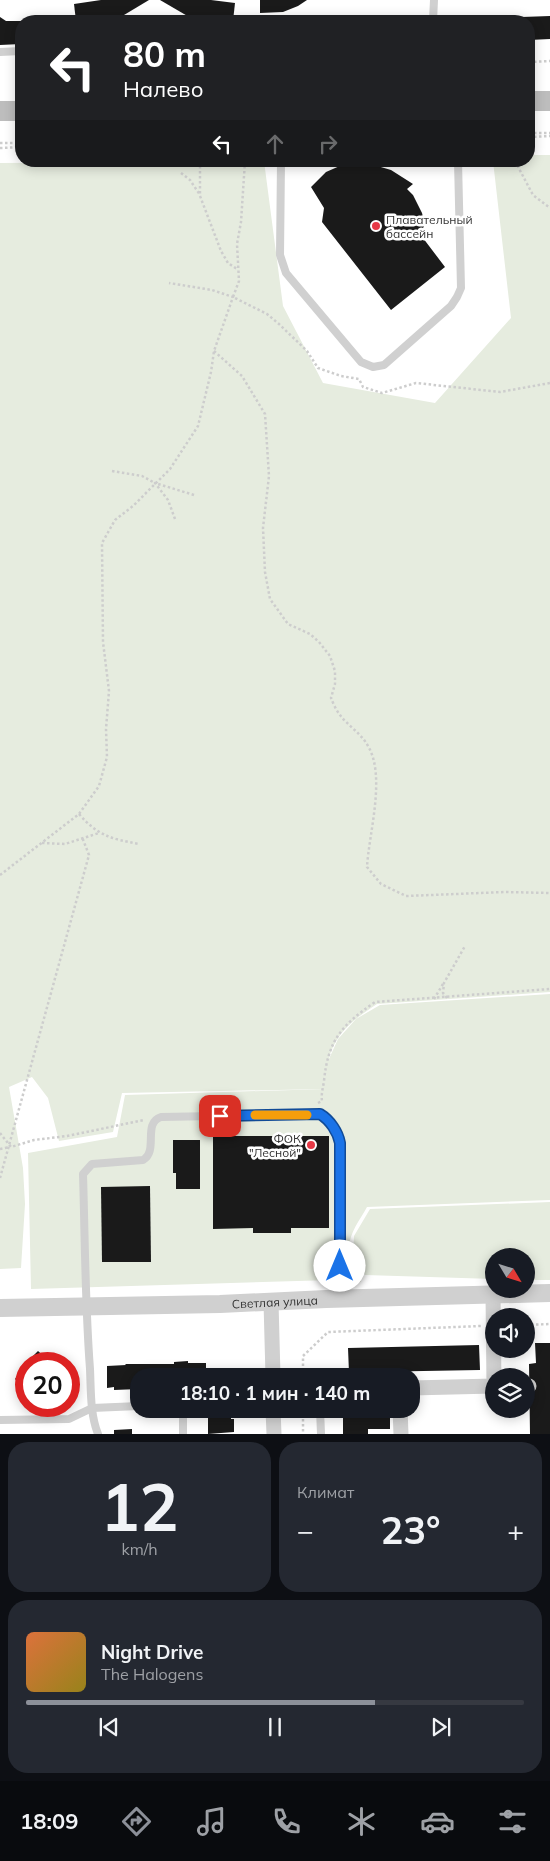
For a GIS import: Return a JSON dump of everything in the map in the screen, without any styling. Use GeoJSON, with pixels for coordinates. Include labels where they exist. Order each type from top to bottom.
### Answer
{"type":"FeatureCollection","features":[{"type":"Feature","properties":{"kind":"main road"},"geometry":{"type":"LineString","coordinates":[[535,101],[550,101]]}},
{"type":"Feature","properties":{"kind":"main road"},"geometry":{"type":"LineString","coordinates":[[0,111],[15,111]]}},
{"type":"Feature","properties":{"kind":"street","name":"Светлая улица"},"geometry":{"type":"LineString","coordinates":[[535,1293],[550,1293]]}},
{"type":"Feature","properties":{"kind":"street","name":"Светлая улица"},"geometry":{"type":"LineString","coordinates":[[0,1308],[271,1302],[485,1294]]}},
{"type":"Feature","properties":{"kind":"street"},"geometry":{"type":"LineString","coordinates":[[271,1302],[273,1368]]}},
{"type":"Feature","properties":{"kind":"street"},"geometry":{"type":"LineString","coordinates":[[420,1388],[485,1386]]}},
{"type":"Feature","properties":{"kind":"street"},"geometry":{"type":"LineString","coordinates":[[273,1418],[274,1434]]}},
{"type":"Feature","properties":{"kind":"street"},"geometry":{"type":"LineString","coordinates":[[400,1418],[401,1434]]}},
{"type":"Feature","properties":{"kind":"lane"},"geometry":{"type":"LineString","coordinates":[[433,15],[434,0]]}},
{"type":"Feature","properties":{"kind":"lane"},"geometry":{"type":"LineString","coordinates":[[0,52],[15,51]]}},
{"type":"Feature","properties":{"kind":"lane"},"geometry":{"type":"LineString","coordinates":[[282,167],[280,255],[286,272],[361,362],[373,367],[384,365],[451,306],[461,288],[458,167]]}},
{"type":"Feature","properties":{"kind":"lane"},"geometry":{"type":"LineString","coordinates":[[98,1434],[92,1408],[83,1174],[86,1168],[92,1164],[147,1158],[150,1152],[152,1123],[155,1119],[161,1117],[320,1114],[326,1118],[339,1136],[340,1143],[340,1299]]}},
{"type":"Feature","properties":{"kind":"lane"},"geometry":{"type":"LineString","coordinates":[[0,1420],[69,1419],[92,1408],[130,1406]]}},
{"type":"Feature","properties":{"kind":"lane"},"geometry":{"type":"LineString","coordinates":[[183,1418],[183,1434]]}},
{"type":"Feature","properties":{"kind":"lane"},"geometry":{"type":"LineString","coordinates":[[320,1418],[321,1434]]}},
{"type":"Feature","properties":{"kind":"path"},"geometry":{"type":"LineString","coordinates":[[535,62],[550,61]]}},
{"type":"Feature","properties":{"kind":"path"},"geometry":{"type":"LineString","coordinates":[[535,133],[550,134]]}},
{"type":"Feature","properties":{"kind":"path"},"geometry":{"type":"LineString","coordinates":[[535,136],[550,134]]}},
{"type":"Feature","properties":{"kind":"path"},"geometry":{"type":"LineString","coordinates":[[0,143],[15,143]]}},
{"type":"Feature","properties":{"kind":"path"},"geometry":{"type":"LineString","coordinates":[[0,148],[15,147]]}},
{"type":"Feature","properties":{"kind":"path"},"geometry":{"type":"LineString","coordinates":[[200,167],[200,196]]}},
{"type":"Feature","properties":{"kind":"path"},"geometry":{"type":"LineString","coordinates":[[518,167],[533,195],[550,208]]}},
{"type":"Feature","properties":{"kind":"path"},"geometry":{"type":"LineString","coordinates":[[181,173],[190,180],[200,196],[221,251],[228,263],[238,270]]}},
{"type":"Feature","properties":{"kind":"path"},"geometry":{"type":"LineString","coordinates":[[0,875],[79,814],[99,786],[107,757],[106,729],[109,691],[103,642],[102,543],[115,520],[133,506],[170,469],[198,426],[214,351],[233,297],[212,290],[169,283]]}},
{"type":"Feature","properties":{"kind":"path"},"geometry":{"type":"LineString","coordinates":[[214,351],[242,376],[265,414],[268,476],[264,536],[265,572],[270,599],[288,624],[310,634],[320,642],[330,656],[335,684],[330,698],[340,715],[353,727],[368,746],[375,765],[376,804],[368,843],[367,867],[381,884],[406,896],[505,892],[550,893]]}},
{"type":"Feature","properties":{"kind":"path"},"geometry":{"type":"LineString","coordinates":[[112,471],[142,476],[155,483],[194,495]]}},
{"type":"Feature","properties":{"kind":"path"},"geometry":{"type":"LineString","coordinates":[[155,483],[168,500],[175,518]]}},
{"type":"Feature","properties":{"kind":"path"},"geometry":{"type":"LineString","coordinates":[[79,814],[92,828],[101,833],[118,840],[139,844]]}},
{"type":"Feature","properties":{"kind":"path"},"geometry":{"type":"LineString","coordinates":[[41,843],[65,844],[101,833]]}},
{"type":"Feature","properties":{"kind":"path"},"geometry":{"type":"LineString","coordinates":[[0,1178],[89,855],[82,838]]}},
{"type":"Feature","properties":{"kind":"path"},"geometry":{"type":"LineString","coordinates":[[434,999],[465,946]]}},
{"type":"Feature","properties":{"kind":"path"},"geometry":{"type":"LineString","coordinates":[[444,983],[443,994],[447,998]]}},
{"type":"Feature","properties":{"kind":"path"},"geometry":{"type":"LineString","coordinates":[[315,1106],[322,1101],[325,1068],[329,1053],[337,1038],[353,1018],[376,1002],[550,989]]}},
{"type":"Feature","properties":{"kind":"path"},"geometry":{"type":"LineString","coordinates":[[0,1149],[34,1140],[67,1136],[148,1120]]}},
{"type":"Feature","properties":{"kind":"path"},"geometry":{"type":"LineString","coordinates":[[0,1133],[10,1146]]}},
{"type":"Feature","properties":{"kind":"path"},"geometry":{"type":"LineString","coordinates":[[535,1325],[550,1324]]}},
{"type":"Feature","properties":{"kind":"path"},"geometry":{"type":"LineString","coordinates":[[303,1368],[303,1356],[328,1332],[485,1325]]}},
{"type":"Feature","properties":{"kind":"path"},"geometry":{"type":"LineString","coordinates":[[303,1418],[303,1434]]}},
{"type":"Feature","properties":{"kind":"shaded area"},"geometry":{"type":"Polygon","coordinates":[[[535,155],[550,155],[550,992],[377,1004],[356,1019],[380,1005],[550,994],[550,1200],[367,1207],[353,1231],[349,1244],[351,1257],[360,1275],[361,1282],[332,1280],[31,1289],[28,1153],[117,1137],[125,1095],[325,1089],[122,1093],[113,1132],[59,1141],[48,1098],[32,1077],[9,1087],[23,1168],[25,1204],[21,1268],[0,1269],[0,163],[15,163],[15,167],[265,167],[283,306],[323,383],[435,403],[511,318],[494,167],[535,167],[535,155]],[[356,1019],[335,1042],[328,1061],[338,1039],[356,1019]]]}},
{"type":"Feature","properties":{"kind":"shaded area"},"geometry":{"type":"Polygon","coordinates":[[[550,1202],[550,1280],[535,1280],[535,1248],[485,1248],[485,1279],[365,1275],[353,1256],[354,1236],[370,1209],[550,1202]]]}},
{"type":"Feature","properties":{"kind":"building"},"geometry":{"type":"Polygon","coordinates":[[[101,0],[149,0],[124,15],[75,15],[74,4],[101,0]]]}},
{"type":"Feature","properties":{"kind":"building"},"geometry":{"type":"Polygon","coordinates":[[[160,0],[211,0],[235,3],[234,15],[186,15],[160,0]]]}},
{"type":"Feature","properties":{"kind":"building"},"geometry":{"type":"Polygon","coordinates":[[[260,0],[307,0],[283,12],[260,13],[260,0]]]}},
{"type":"Feature","properties":{"kind":"building"},"geometry":{"type":"Polygon","coordinates":[[[535,16],[550,16],[550,39],[535,40],[535,16]]]}},
{"type":"Feature","properties":{"kind":"building"},"geometry":{"type":"Polygon","coordinates":[[[0,17],[6,21],[15,21],[15,44],[0,45],[0,17]]]}},
{"type":"Feature","properties":{"kind":"building"},"geometry":{"type":"Polygon","coordinates":[[[337,167],[381,167],[391,170],[413,184],[407,189],[413,195],[422,213],[424,221],[423,238],[445,267],[391,310],[322,222],[324,208],[311,187],[326,172],[337,167]]]}},
{"type":"Feature","properties":{"kind":"building"},"geometry":{"type":"Polygon","coordinates":[[[213,1136],[329,1136],[329,1228],[291,1228],[291,1233],[253,1233],[253,1228],[213,1229],[213,1136]]]}},
{"type":"Feature","properties":{"kind":"building"},"geometry":{"type":"Polygon","coordinates":[[[173,1140],[200,1140],[200,1189],[176,1189],[176,1173],[173,1173],[173,1140]]]}},
{"type":"Feature","properties":{"kind":"building"},"geometry":{"type":"Polygon","coordinates":[[[150,1186],[151,1262],[102,1262],[101,1187],[150,1186]]]}},
{"type":"Feature","properties":{"kind":"building"},"geometry":{"type":"Polygon","coordinates":[[[535,1343],[550,1343],[550,1434],[530,1434],[530,1418],[535,1418],[535,1368],[529,1368],[529,1364],[536,1363],[535,1343]]]}},
{"type":"Feature","properties":{"kind":"building"},"geometry":{"type":"Polygon","coordinates":[[[479,1345],[480,1370],[420,1371],[420,1368],[349,1368],[348,1348],[479,1345]]]}},
{"type":"Feature","properties":{"kind":"building"},"geometry":{"type":"Polygon","coordinates":[[[174,1362],[206,1363],[206,1368],[130,1368],[130,1389],[114,1390],[114,1387],[107,1388],[107,1366],[174,1364],[174,1362]]]}},
{"type":"Feature","properties":{"kind":"building"},"geometry":{"type":"Polygon","coordinates":[[[208,1418],[234,1419],[234,1432],[208,1434],[208,1418]]]}},
{"type":"Feature","properties":{"kind":"building"},"geometry":{"type":"Polygon","coordinates":[[[343,1418],[390,1418],[390,1429],[368,1429],[368,1434],[343,1434],[343,1418]]]}},
{"type":"Feature","properties":{"kind":"building"},"geometry":{"type":"Polygon","coordinates":[[[132,1429],[132,1434],[114,1434],[114,1430],[132,1429]]]}},
{"type":"Feature","properties":{"kind":"slow traffic"},"geometry":{"type":"LineString","coordinates":[[255,1115],[307,1115]]}},
{"type":"Feature","properties":{"kind":"place","name":"Плавательный бассейн"},"geometry":{"type":"Point","coordinates":[376,226]}},
{"type":"Feature","properties":{"kind":"place","name":"ФОК \"Лесной\""},"geometry":{"type":"Point","coordinates":[311,1145]}},
{"type":"Feature","properties":{"kind":"route"},"geometry":{"type":"LineString","coordinates":[[220,1116],[320,1114],[326,1118],[339,1136],[340,1143],[340,1266]]}}]}
